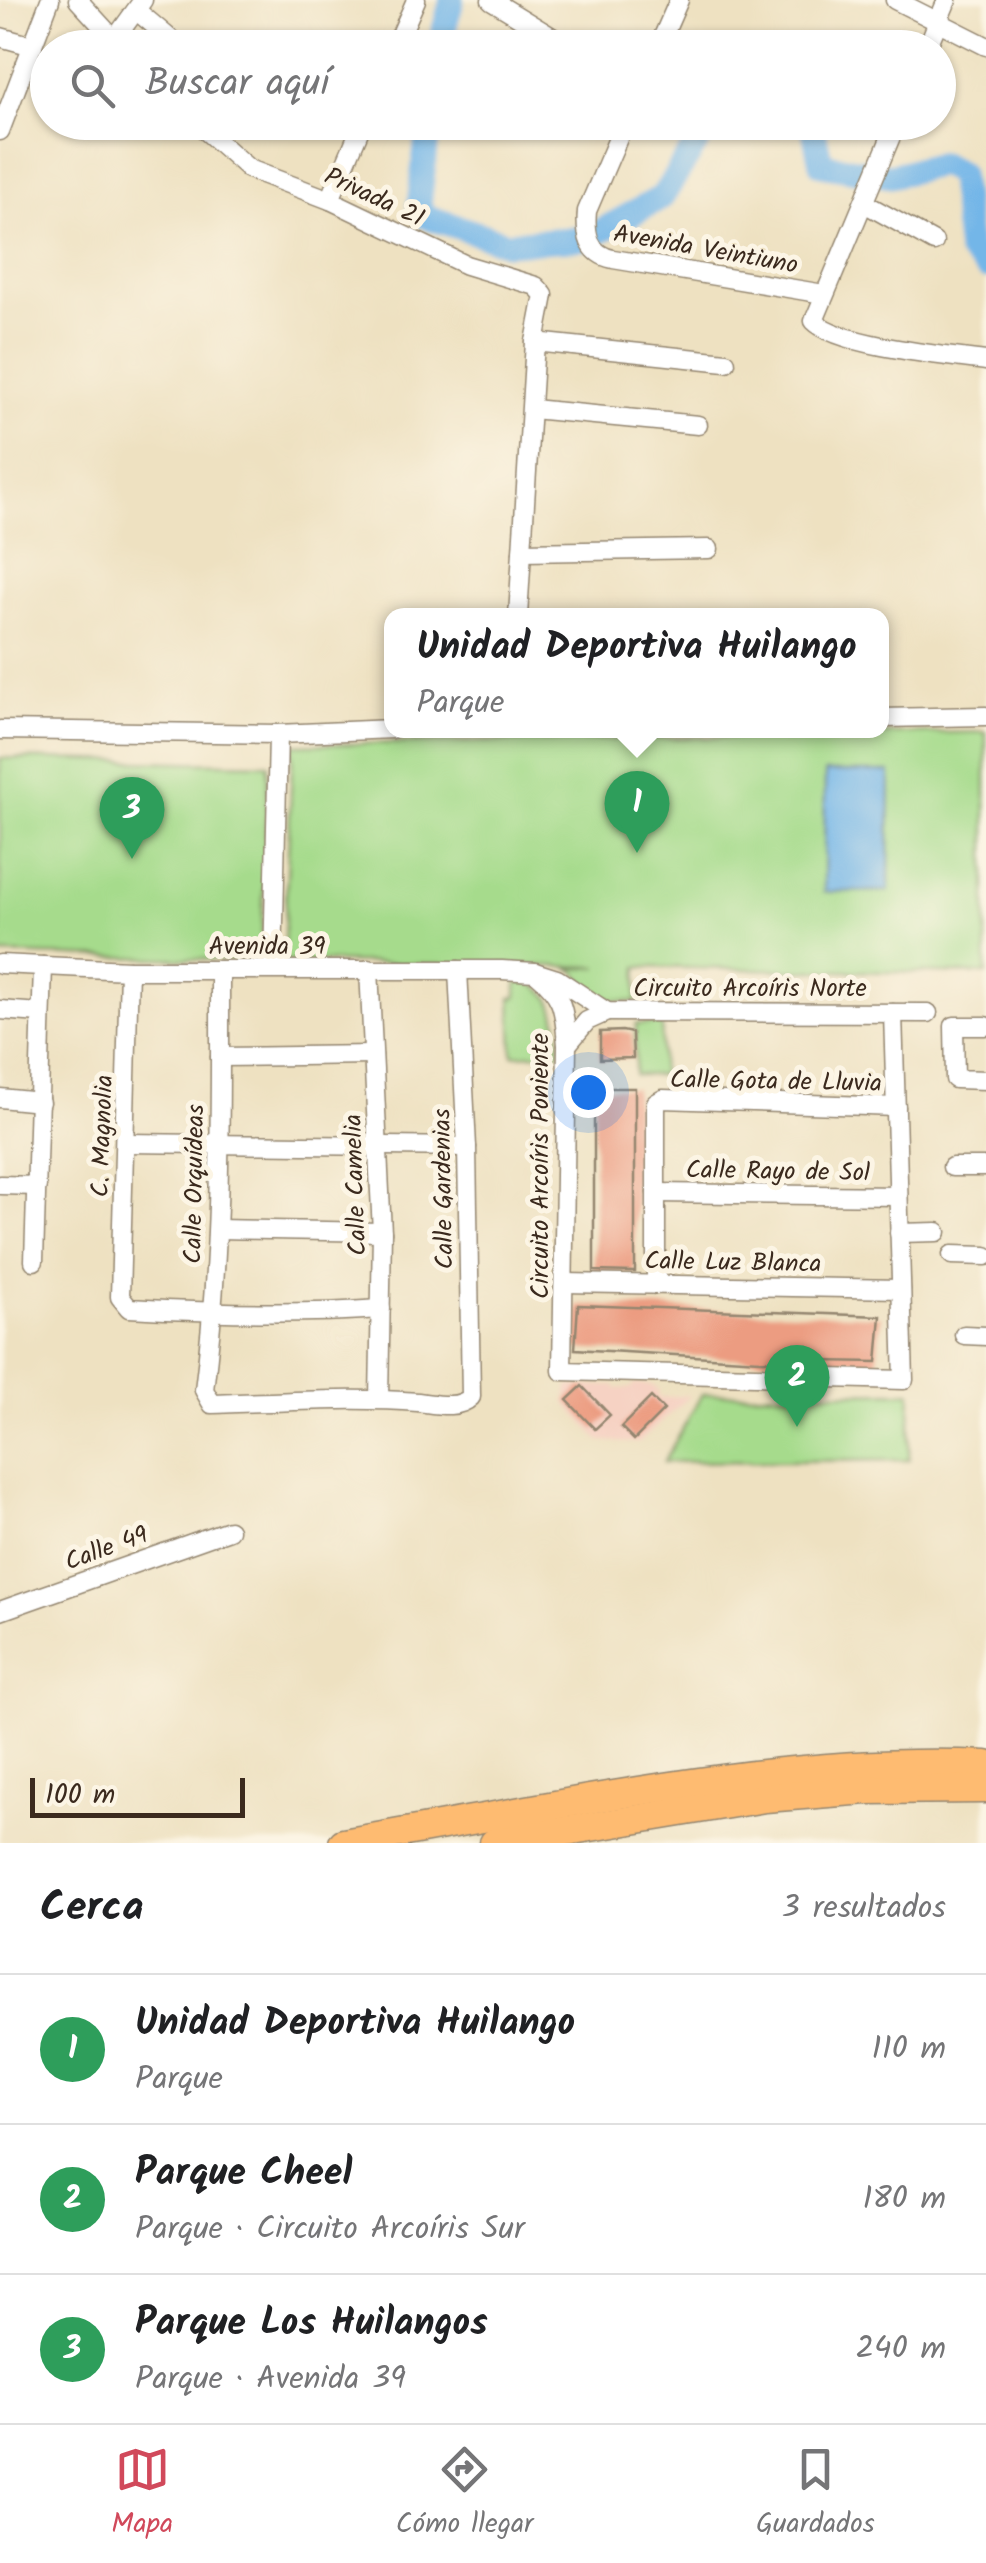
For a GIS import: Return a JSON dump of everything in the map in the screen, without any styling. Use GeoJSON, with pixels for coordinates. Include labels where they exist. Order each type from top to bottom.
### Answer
{"type":"FeatureCollection","features":[{"type":"Feature","properties":{"kind":"highway"},"geometry":{"type":"LineString","coordinates":[[343,1843],[744,1776],[879,1765],[986,1765]]}},
{"type":"Feature","properties":{"kind":"highway"},"geometry":{"type":"LineString","coordinates":[[494,1843],[765,1798],[868,1790],[986,1789]]}},
{"type":"Feature","properties":{"kind":"street"},"geometry":{"type":"LineString","coordinates":[[39,30],[50,0]]}},
{"type":"Feature","properties":{"kind":"street"},"geometry":{"type":"LineString","coordinates":[[78,0],[106,30]]}},
{"type":"Feature","properties":{"kind":"street"},"geometry":{"type":"LineString","coordinates":[[404,30],[416,0]]}},
{"type":"Feature","properties":{"kind":"street"},"geometry":{"type":"LineString","coordinates":[[491,0],[540,30]]}},
{"type":"Feature","properties":{"kind":"street"},"geometry":{"type":"LineString","coordinates":[[666,30],[680,0]]}},
{"type":"Feature","properties":{"kind":"street"},"geometry":{"type":"LineString","coordinates":[[896,0],[954,30]]}},
{"type":"Feature","properties":{"kind":"street"},"geometry":{"type":"LineString","coordinates":[[935,30],[947,0]]}},
{"type":"Feature","properties":{"kind":"street"},"geometry":{"type":"LineString","coordinates":[[126,30],[140,6],[163,30]]}},
{"type":"Feature","properties":{"kind":"street"},"geometry":{"type":"LineString","coordinates":[[956,31],[986,46]]}},
{"type":"Feature","properties":{"kind":"street"},"geometry":{"type":"LineString","coordinates":[[0,37],[30,45]]}},
{"type":"Feature","properties":{"kind":"street"},"geometry":{"type":"LineString","coordinates":[[0,130],[30,54]]}},
{"type":"Feature","properties":{"kind":"street","name":"Privada 21"},"geometry":{"type":"LineString","coordinates":[[216,140],[249,169],[330,200],[466,265],[536,286],[544,294],[534,342]]}},
{"type":"Feature","properties":{"kind":"street"},"geometry":{"type":"LineString","coordinates":[[330,200],[355,140]]}},
{"type":"Feature","properties":{"kind":"street","name":"Avenida Veintiuno"},"geometry":{"type":"LineString","coordinates":[[617,140],[587,211],[588,238],[601,257],[824,294]]}},
{"type":"Feature","properties":{"kind":"street"},"geometry":{"type":"LineString","coordinates":[[890,140],[814,322],[849,338],[986,362]]}},
{"type":"Feature","properties":{"kind":"street"},"geometry":{"type":"LineString","coordinates":[[867,194],[934,242]]}},
{"type":"Feature","properties":{"kind":"street"},"geometry":{"type":"LineString","coordinates":[[518,608],[534,342],[726,362]]}},
{"type":"Feature","properties":{"kind":"street"},"geometry":{"type":"LineString","coordinates":[[532,409],[698,425]]}},
{"type":"Feature","properties":{"kind":"street"},"geometry":{"type":"LineString","coordinates":[[522,552],[708,550]]}},
{"type":"Feature","properties":{"kind":"street"},"geometry":{"type":"LineString","coordinates":[[889,718],[986,716]]}},
{"type":"Feature","properties":{"kind":"street"},"geometry":{"type":"LineString","coordinates":[[0,730],[278,734],[384,729]]}},
{"type":"Feature","properties":{"kind":"street"},"geometry":{"type":"LineString","coordinates":[[273,968],[278,734]]}},
{"type":"Feature","properties":{"kind":"street","name":"Avenida 39"},"geometry":{"type":"LineString","coordinates":[[0,964],[130,970],[535,972]]}},
{"type":"Feature","properties":{"kind":"street"},"geometry":{"type":"LineString","coordinates":[[34,1262],[43,966]]}},
{"type":"Feature","properties":{"kind":"street","name":"Calle Camelia"},"geometry":{"type":"LineString","coordinates":[[370,969],[382,1232],[380,1400]]}},
{"type":"Feature","properties":{"kind":"street","name":"C. Magnolia"},"geometry":{"type":"LineString","coordinates":[[130,970],[120,1297],[130,1308],[214,1313]]}},
{"type":"Feature","properties":{"kind":"street","name":"Calle Orquídeas"},"geometry":{"type":"LineString","coordinates":[[220,970],[218,1229],[206,1398],[212,1404],[380,1400]]}},
{"type":"Feature","properties":{"kind":"street","name":"Calle Gardenias"},"geometry":{"type":"LineString","coordinates":[[380,1400],[465,1403],[471,1397],[467,1147],[458,970]]}},
{"type":"Feature","properties":{"kind":"street","name":"Circuito Arcoíris Norte"},"geometry":{"type":"LineString","coordinates":[[535,972],[557,979],[607,1012]]}},
{"type":"Feature","properties":{"kind":"street","name":"Circuito Arcoíris Poniente"},"geometry":{"type":"LineString","coordinates":[[535,972],[554,988],[564,1008],[567,1045],[562,1371],[904,1380],[901,1288]]}},
{"type":"Feature","properties":{"kind":"street"},"geometry":{"type":"LineString","coordinates":[[0,1010],[40,1013]]}},
{"type":"Feature","properties":{"kind":"street","name":"Circuito Arcoíris Norte"},"geometry":{"type":"LineString","coordinates":[[567,1045],[587,1021],[607,1012],[928,1013]]}},
{"type":"Feature","properties":{"kind":"street"},"geometry":{"type":"LineString","coordinates":[[893,1013],[901,1288]]}},
{"type":"Feature","properties":{"kind":"street"},"geometry":{"type":"LineString","coordinates":[[986,1026],[954,1026],[955,1079],[986,1080]]}},
{"type":"Feature","properties":{"kind":"street"},"geometry":{"type":"LineString","coordinates":[[220,1057],[373,1055]]}},
{"type":"Feature","properties":{"kind":"street"},"geometry":{"type":"LineString","coordinates":[[0,1098],[40,1102]]}},
{"type":"Feature","properties":{"kind":"street","name":"Calle Gota de Lluvia"},"geometry":{"type":"LineString","coordinates":[[656,1285],[656,1103],[662,1099],[896,1107]]}},
{"type":"Feature","properties":{"kind":"street"},"geometry":{"type":"LineString","coordinates":[[126,1143],[467,1147]]}},
{"type":"Feature","properties":{"kind":"street"},"geometry":{"type":"LineString","coordinates":[[952,1166],[986,1167]]}},
{"type":"Feature","properties":{"kind":"street"},"geometry":{"type":"LineString","coordinates":[[0,1185],[38,1186]]}},
{"type":"Feature","properties":{"kind":"street","name":"Calle Rayo de Sol"},"geometry":{"type":"LineString","coordinates":[[656,1193],[898,1196]]}},
{"type":"Feature","properties":{"kind":"street"},"geometry":{"type":"LineString","coordinates":[[218,1229],[382,1232]]}},
{"type":"Feature","properties":{"kind":"street"},"geometry":{"type":"LineString","coordinates":[[899,1233],[937,1232]]}},
{"type":"Feature","properties":{"kind":"street"},"geometry":{"type":"LineString","coordinates":[[952,1255],[986,1256]]}},
{"type":"Feature","properties":{"kind":"street","name":"Calle Luz Blanca"},"geometry":{"type":"LineString","coordinates":[[565,1283],[901,1288]]}},
{"type":"Feature","properties":{"kind":"street"},"geometry":{"type":"LineString","coordinates":[[214,1313],[315,1314],[381,1309]]}},
{"type":"Feature","properties":{"kind":"street"},"geometry":{"type":"LineString","coordinates":[[964,1335],[986,1336]]}},
{"type":"Feature","properties":{"kind":"street","name":"Calle 49"},"geometry":{"type":"LineString","coordinates":[[0,1611],[228,1530]]}},
{"type":"Feature","properties":{"kind":"shaded area"},"geometry":{"type":"Polygon","coordinates":[[[633,1384],[654,1385],[659,1398],[691,1395],[638,1443],[600,1441],[566,1403],[568,1386],[615,1385],[616,1389],[633,1388],[633,1384]]]}},
{"type":"Feature","properties":{"kind":"green space"},"geometry":{"type":"Polygon","coordinates":[[[986,732],[986,974],[638,967],[636,1002],[599,995],[571,969],[599,967],[283,961],[293,745],[889,738],[889,734],[986,732]]]}},
{"type":"Feature","properties":{"kind":"green space"},"geometry":{"type":"Polygon","coordinates":[[[0,758],[268,764],[261,961],[0,954],[0,758]]]}},
{"type":"Feature","properties":{"kind":"green space"},"geometry":{"type":"Polygon","coordinates":[[[517,982],[531,984],[548,996],[556,1017],[559,1053],[513,1055],[511,998],[517,997],[517,982]]]}},
{"type":"Feature","properties":{"kind":"green space"},"geometry":{"type":"Polygon","coordinates":[[[636,1024],[662,1024],[661,1075],[635,1075],[636,1024]]]}},
{"type":"Feature","properties":{"kind":"green space"},"geometry":{"type":"Polygon","coordinates":[[[911,1392],[909,1460],[664,1462],[702,1394],[911,1392]]]}},
{"type":"Feature","properties":{"kind":"water"},"geometry":{"type":"Polygon","coordinates":[[[825,772],[890,772],[889,891],[824,892],[825,772]]]}},
{"type":"Feature","properties":{"kind":"building"},"geometry":{"type":"Polygon","coordinates":[[[600,1032],[632,1033],[633,1058],[600,1059],[600,1032]]]}},
{"type":"Feature","properties":{"kind":"building"},"geometry":{"type":"Polygon","coordinates":[[[594,1088],[635,1088],[635,1272],[594,1271],[594,1088]]]}},
{"type":"Feature","properties":{"kind":"building"},"geometry":{"type":"Polygon","coordinates":[[[578,1305],[881,1316],[877,1362],[760,1360],[575,1349],[578,1305]]]}},
{"type":"Feature","properties":{"kind":"building"},"geometry":{"type":"Polygon","coordinates":[[[582,1386],[610,1415],[595,1429],[567,1400],[582,1386]]]}},
{"type":"Feature","properties":{"kind":"building"},"geometry":{"type":"Polygon","coordinates":[[[651,1397],[664,1410],[634,1440],[621,1427],[651,1397]]]}},
{"type":"Feature","properties":{"kind":"waterway"},"geometry":{"type":"LineString","coordinates":[[444,30],[452,0]]}},
{"type":"Feature","properties":{"kind":"waterway"},"geometry":{"type":"LineString","coordinates":[[427,140],[419,205],[425,216],[506,243],[588,238],[662,197],[698,140]]}},
{"type":"Feature","properties":{"kind":"waterway"},"geometry":{"type":"LineString","coordinates":[[816,140],[821,164],[890,176],[941,164],[959,173],[969,251],[986,267]]}},
{"type":"Feature","properties":{"kind":"place","name":"Unidad Deportiva Huilango"},"geometry":{"type":"Point","coordinates":[637,853]}},
{"type":"Feature","properties":{"kind":"place","name":"Parque Los Huilangos"},"geometry":{"type":"Point","coordinates":[132,859]}},
{"type":"Feature","properties":{"kind":"place","name":"Parque Cheel"},"geometry":{"type":"Point","coordinates":[797,1427]}}]}
